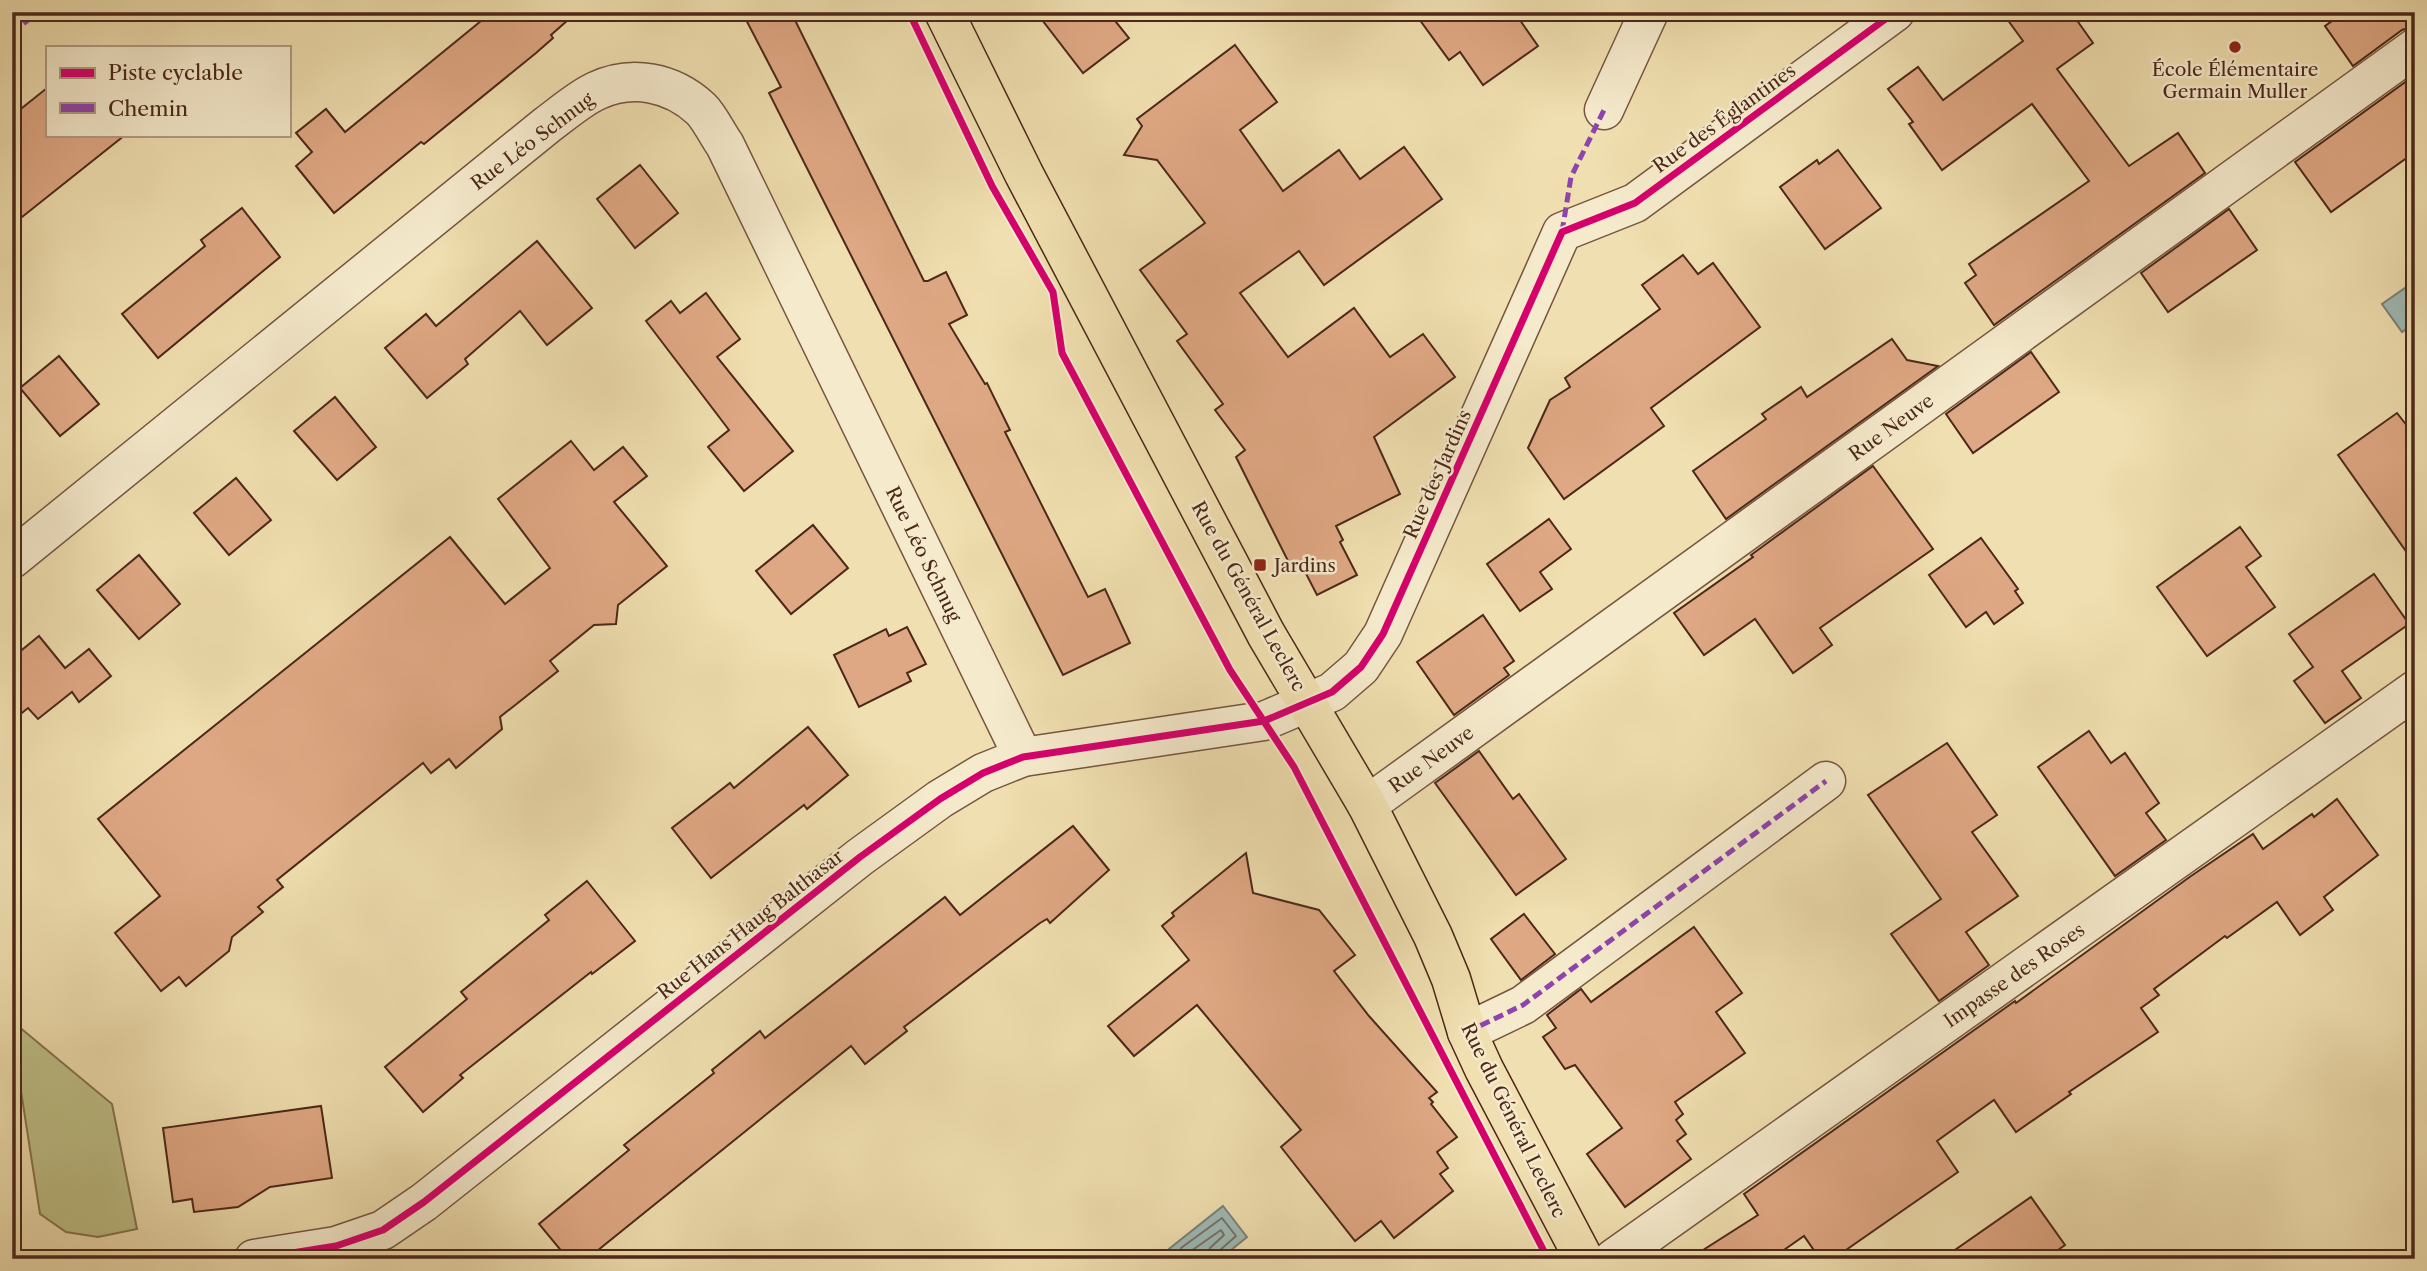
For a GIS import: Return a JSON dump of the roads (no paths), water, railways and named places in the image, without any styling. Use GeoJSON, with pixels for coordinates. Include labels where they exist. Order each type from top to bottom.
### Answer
{"type":"FeatureCollection","features":[{"type":"Feature","properties":{"kind":"main road","name":"Rue du Général Leclerc"},"geometry":{"type":"LineString","coordinates":[[944,12],[1024,174],[1266,634],[1367,805],[1433,936],[1451,979],[1467,1032],[1484,1069],[1584,1259]]}},
{"type":"Feature","properties":{"kind":"street"},"geometry":{"type":"LineString","coordinates":[[1604,110],[1649,12]]}},
{"type":"Feature","properties":{"kind":"street","name":"Rue des Églantines"},"geometry":{"type":"LineString","coordinates":[[1562,232],[1634,203],[1895,12]]}},
{"type":"Feature","properties":{"kind":"street","name":"Rue Neuve"},"geometry":{"type":"LineString","coordinates":[[1367,805],[2415,48]]}},
{"type":"Feature","properties":{"kind":"street","name":"Rue Léo Schnug"},"geometry":{"type":"LineString","coordinates":[[12,559],[547,125],[595,91],[624,82],[651,82],[676,91],[702,110],[725,145],[1023,757]]}},
{"type":"Feature","properties":{"kind":"street","name":"Rue des Jardins"},"geometry":{"type":"LineString","coordinates":[[1308,704],[1332,692],[1361,667],[1383,634],[1562,232]]}},
{"type":"Feature","properties":{"kind":"street","name":"Impasse des Roses"},"geometry":{"type":"LineString","coordinates":[[1613,1259],[2415,690]]}},
{"type":"Feature","properties":{"kind":"street","name":"Rue Hans Haug Balthasar"},"geometry":{"type":"LineString","coordinates":[[254,1259],[336,1246],[383,1230],[424,1202],[860,857],[940,799],[984,773],[1023,757],[1251,724],[1308,704]]}},
{"type":"Feature","properties":{"kind":"street"},"geometry":{"type":"LineString","coordinates":[[1467,1032],[1523,1005],[1826,781]]}},
{"type":"Feature","properties":{"kind":"water"},"geometry":{"type":"Polygon","coordinates":[[[2415,281],[2415,323],[2402,332],[2382,304],[2415,281]]]}},
{"type":"Feature","properties":{"kind":"water"},"geometry":{"type":"Polygon","coordinates":[[[1223,1206],[1247,1237],[1220,1259],[1177,1259],[1169,1249],[1223,1206]]]}},
{"type":"Feature","properties":{"kind":"place","name":"École Élémentaire Germain Muller"},"geometry":{"type":"Point","coordinates":[2235,47]}},
{"type":"Feature","properties":{"kind":"place","name":"Jardins"},"geometry":{"type":"Point","coordinates":[1260,565]}}]}
